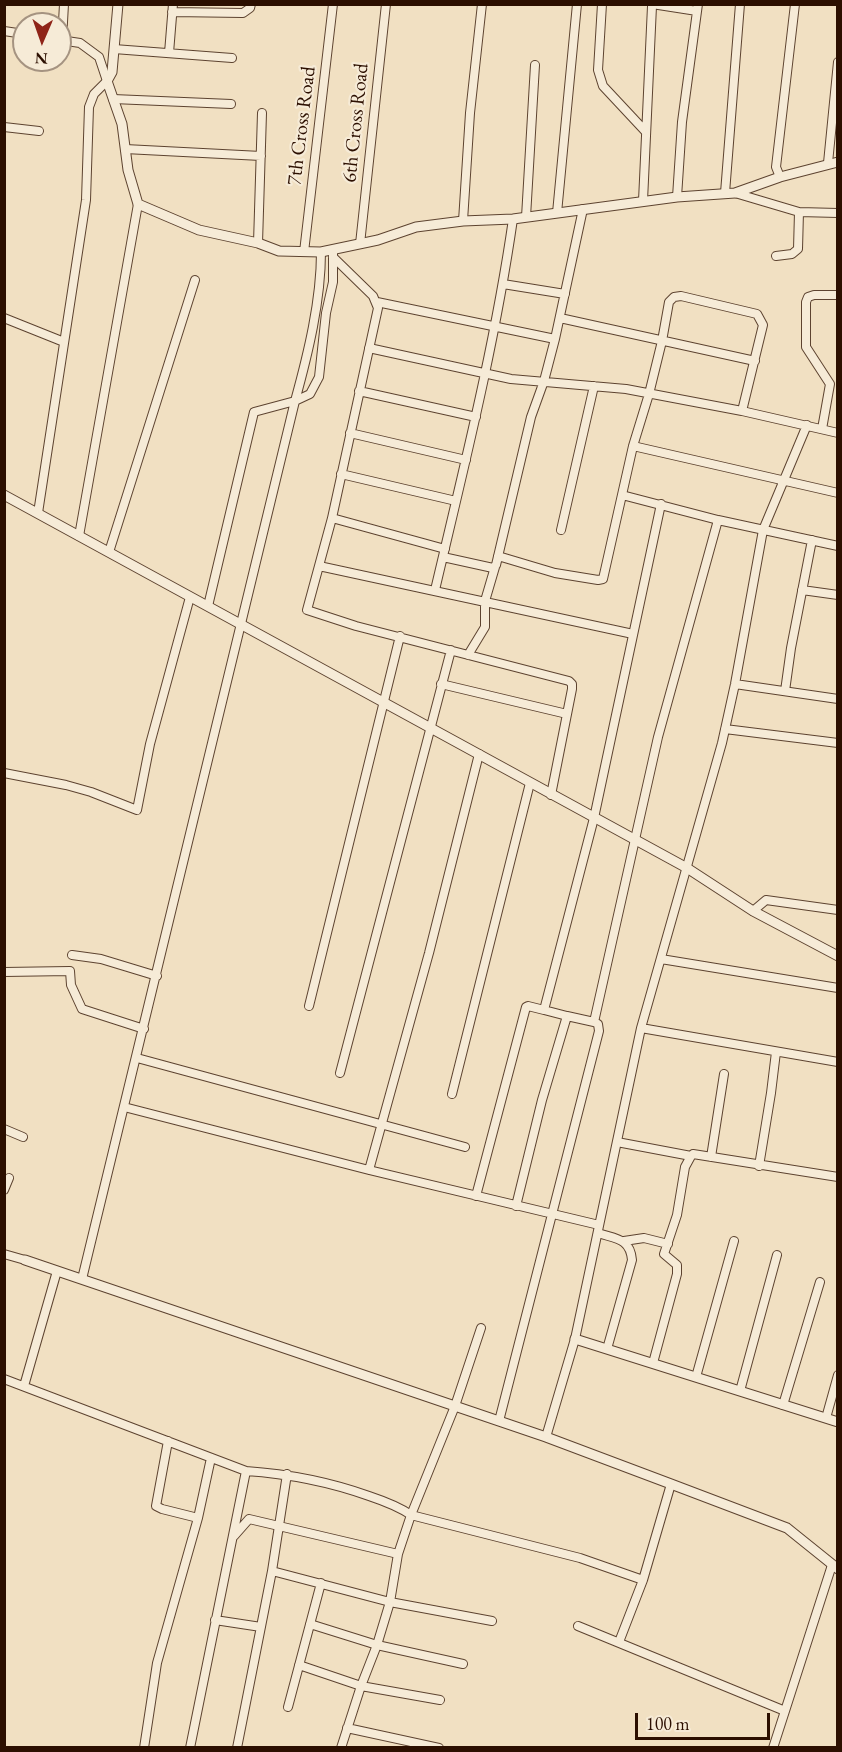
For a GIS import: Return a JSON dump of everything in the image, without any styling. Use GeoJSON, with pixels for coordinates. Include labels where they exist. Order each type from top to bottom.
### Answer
{"type":"FeatureCollection","features":[{"type":"Feature","properties":{"kind":"street"},"geometry":{"type":"LineString","coordinates":[[38,513],[86,200],[89,107],[94,94],[107,81],[112,72],[118,4]]}},
{"type":"Feature","properties":{"kind":"street"},"geometry":{"type":"LineString","coordinates":[[169,53],[173,8],[243,13],[250,8],[251,4]]}},
{"type":"Feature","properties":{"kind":"street","name":"7th Cross Road"},"geometry":{"type":"LineString","coordinates":[[304,252],[333,4]]}},
{"type":"Feature","properties":{"kind":"street","name":"6th Cross Road"},"geometry":{"type":"LineString","coordinates":[[360,244],[386,4]]}},
{"type":"Feature","properties":{"kind":"street"},"geometry":{"type":"LineString","coordinates":[[463,221],[470,113],[482,4]]}},
{"type":"Feature","properties":{"kind":"street"},"geometry":{"type":"LineString","coordinates":[[557,213],[577,4]]}},
{"type":"Feature","properties":{"kind":"street"},"geometry":{"type":"LineString","coordinates":[[602,4],[598,70],[600,78],[603,86],[646,132]]}},
{"type":"Feature","properties":{"kind":"street"},"geometry":{"type":"LineString","coordinates":[[730,193],[740,4]]}},
{"type":"Feature","properties":{"kind":"street"},"geometry":{"type":"LineString","coordinates":[[780,177],[776,167],[795,4]]}},
{"type":"Feature","properties":{"kind":"street"},"geometry":{"type":"LineString","coordinates":[[643,201],[652,5],[698,8],[682,122],[676,197]]}},
{"type":"Feature","properties":{"kind":"street"},"geometry":{"type":"LineString","coordinates":[[72,42],[80,44],[99,57],[122,124],[128,170],[138,204],[79,536]]}},
{"type":"Feature","properties":{"kind":"street"},"geometry":{"type":"LineString","coordinates":[[114,49],[232,58]]}},
{"type":"Feature","properties":{"kind":"street"},"geometry":{"type":"LineString","coordinates":[[138,204],[199,230],[258,243],[279,251],[333,254],[416,227],[463,221],[513,219],[676,197],[730,193],[833,163],[837,62]]}},
{"type":"Feature","properties":{"kind":"street"},"geometry":{"type":"LineString","coordinates":[[526,217],[535,65]]}},
{"type":"Feature","properties":{"kind":"street"},"geometry":{"type":"LineString","coordinates":[[113,99],[231,104]]}},
{"type":"Feature","properties":{"kind":"street"},"geometry":{"type":"LineString","coordinates":[[258,243],[262,113]]}},
{"type":"Feature","properties":{"kind":"street"},"geometry":{"type":"LineString","coordinates":[[4,127],[39,132]]}},
{"type":"Feature","properties":{"kind":"street"},"geometry":{"type":"LineString","coordinates":[[125,148],[261,156]]}},
{"type":"Feature","properties":{"kind":"street"},"geometry":{"type":"LineString","coordinates":[[730,193],[799,212],[837,213]]}},
{"type":"Feature","properties":{"kind":"street"},"geometry":{"type":"LineString","coordinates":[[468,655],[485,627],[485,602],[531,417],[544,381],[555,339],[583,209]]}},
{"type":"Feature","properties":{"kind":"street"},"geometry":{"type":"LineString","coordinates":[[776,256],[792,254],[798,249],[799,212]]}},
{"type":"Feature","properties":{"kind":"street"},"geometry":{"type":"LineString","coordinates":[[435,590],[486,373],[504,284],[513,219]]}},
{"type":"Feature","properties":{"kind":"street"},"geometry":{"type":"LineString","coordinates":[[82,1280],[240,624],[305,366],[321,278],[321,252]]}},
{"type":"Feature","properties":{"kind":"street"},"geometry":{"type":"LineString","coordinates":[[333,254],[377,302],[378,308],[332,518],[307,610],[356,626],[569,681],[572,689],[551,795]]}},
{"type":"Feature","properties":{"kind":"street"},"geometry":{"type":"LineString","coordinates":[[208,606],[254,412],[295,401],[310,394],[320,377],[326,314],[333,282],[333,254]]}},
{"type":"Feature","properties":{"kind":"street"},"geometry":{"type":"LineString","coordinates":[[109,552],[195,280]]}},
{"type":"Feature","properties":{"kind":"street"},"geometry":{"type":"LineString","coordinates":[[504,284],[565,294]]}},
{"type":"Feature","properties":{"kind":"street"},"geometry":{"type":"LineString","coordinates":[[822,429],[834,384],[806,347],[806,302],[808,297],[814,295],[837,295]]}},
{"type":"Feature","properties":{"kind":"street"},"geometry":{"type":"LineString","coordinates":[[498,556],[555,573],[603,579],[633,446],[662,341],[669,302],[674,297],[681,296],[757,314],[763,325],[742,411]]}},
{"type":"Feature","properties":{"kind":"street"},"geometry":{"type":"LineString","coordinates":[[377,302],[555,339]]}},
{"type":"Feature","properties":{"kind":"street"},"geometry":{"type":"LineString","coordinates":[[4,318],[64,342]]}},
{"type":"Feature","properties":{"kind":"street"},"geometry":{"type":"LineString","coordinates":[[560,318],[755,361]]}},
{"type":"Feature","properties":{"kind":"street"},"geometry":{"type":"LineString","coordinates":[[369,348],[511,379],[594,386],[649,394],[742,411],[837,433]]}},
{"type":"Feature","properties":{"kind":"street"},"geometry":{"type":"LineString","coordinates":[[561,530],[594,386]]}},
{"type":"Feature","properties":{"kind":"street"},"geometry":{"type":"LineString","coordinates":[[359,390],[476,417]]}},
{"type":"Feature","properties":{"kind":"street"},"geometry":{"type":"LineString","coordinates":[[546,1437],[575,1339],[641,1028],[725,729],[764,530],[807,425]]}},
{"type":"Feature","properties":{"kind":"street"},"geometry":{"type":"LineString","coordinates":[[350,433],[466,460]]}},
{"type":"Feature","properties":{"kind":"street"},"geometry":{"type":"LineString","coordinates":[[633,446],[837,493]]}},
{"type":"Feature","properties":{"kind":"street"},"geometry":{"type":"LineString","coordinates":[[341,474],[456,501]]}},
{"type":"Feature","properties":{"kind":"street"},"geometry":{"type":"LineString","coordinates":[[4,495],[687,868],[753,911],[837,956]]}},
{"type":"Feature","properties":{"kind":"street"},"geometry":{"type":"LineString","coordinates":[[622,495],[718,520],[837,546]]}},
{"type":"Feature","properties":{"kind":"street"},"geometry":{"type":"LineString","coordinates":[[544,1010],[594,818],[661,504]]}},
{"type":"Feature","properties":{"kind":"street"},"geometry":{"type":"LineString","coordinates":[[332,518],[495,567]]}},
{"type":"Feature","properties":{"kind":"street"},"geometry":{"type":"LineString","coordinates":[[594,1023],[658,738],[718,520]]}},
{"type":"Feature","properties":{"kind":"street"},"geometry":{"type":"LineString","coordinates":[[786,692],[812,540]]}},
{"type":"Feature","properties":{"kind":"street"},"geometry":{"type":"LineString","coordinates":[[319,566],[633,634]]}},
{"type":"Feature","properties":{"kind":"street"},"geometry":{"type":"LineString","coordinates":[[802,590],[837,595]]}},
{"type":"Feature","properties":{"kind":"street"},"geometry":{"type":"LineString","coordinates":[[4,773],[66,785],[137,810],[150,744],[190,597]]}},
{"type":"Feature","properties":{"kind":"street"},"geometry":{"type":"LineString","coordinates":[[309,1006],[400,636]]}},
{"type":"Feature","properties":{"kind":"street"},"geometry":{"type":"LineString","coordinates":[[340,1073],[451,650]]}},
{"type":"Feature","properties":{"kind":"street"},"geometry":{"type":"LineString","coordinates":[[441,684],[567,714]]}},
{"type":"Feature","properties":{"kind":"street"},"geometry":{"type":"LineString","coordinates":[[735,684],[837,699]]}},
{"type":"Feature","properties":{"kind":"street"},"geometry":{"type":"LineString","coordinates":[[725,729],[837,743]]}},
{"type":"Feature","properties":{"kind":"street"},"geometry":{"type":"LineString","coordinates":[[369,1170],[429,953],[479,754]]}},
{"type":"Feature","properties":{"kind":"street"},"geometry":{"type":"LineString","coordinates":[[452,1094],[530,783]]}},
{"type":"Feature","properties":{"kind":"street"},"geometry":{"type":"LineString","coordinates":[[753,911],[766,900],[837,910]]}},
{"type":"Feature","properties":{"kind":"street"},"geometry":{"type":"LineString","coordinates":[[72,955],[101,959],[157,976]]}},
{"type":"Feature","properties":{"kind":"street"},"geometry":{"type":"LineString","coordinates":[[661,959],[837,988]]}},
{"type":"Feature","properties":{"kind":"street"},"geometry":{"type":"LineString","coordinates":[[4,972],[70,970],[71,985],[82,1009],[144,1029]]}},
{"type":"Feature","properties":{"kind":"street"},"geometry":{"type":"LineString","coordinates":[[476,1196],[526,1007],[598,1024],[599,1030],[500,1421]]}},
{"type":"Feature","properties":{"kind":"street"},"geometry":{"type":"LineString","coordinates":[[516,1206],[542,1100],[567,1016]]}},
{"type":"Feature","properties":{"kind":"street"},"geometry":{"type":"LineString","coordinates":[[641,1028],[837,1062]]}},
{"type":"Feature","properties":{"kind":"street"},"geometry":{"type":"LineString","coordinates":[[759,1166],[776,1052]]}},
{"type":"Feature","properties":{"kind":"street"},"geometry":{"type":"LineString","coordinates":[[136,1058],[465,1147]]}},
{"type":"Feature","properties":{"kind":"street"},"geometry":{"type":"LineString","coordinates":[[711,1157],[724,1074]]}},
{"type":"Feature","properties":{"kind":"street"},"geometry":{"type":"LineString","coordinates":[[124,1107],[551,1214],[598,1229],[624,1241],[629,1246],[632,1260],[607,1349]]}},
{"type":"Feature","properties":{"kind":"street"},"geometry":{"type":"LineString","coordinates":[[4,1129],[23,1137]]}},
{"type":"Feature","properties":{"kind":"street"},"geometry":{"type":"LineString","coordinates":[[617,1142],[691,1156],[693,1154],[837,1177]]}},
{"type":"Feature","properties":{"kind":"street"},"geometry":{"type":"LineString","coordinates":[[653,1363],[677,1274],[676,1265],[665,1256],[677,1215],[685,1167],[691,1156]]}},
{"type":"Feature","properties":{"kind":"street"},"geometry":{"type":"LineString","coordinates":[[4,1190],[9,1178]]}},
{"type":"Feature","properties":{"kind":"street"},"geometry":{"type":"LineString","coordinates":[[624,1241],[644,1238],[668,1244]]}},
{"type":"Feature","properties":{"kind":"street"},"geometry":{"type":"LineString","coordinates":[[696,1377],[734,1241]]}},
{"type":"Feature","properties":{"kind":"street"},"geometry":{"type":"LineString","coordinates":[[4,1254],[546,1437],[787,1528],[835,1567],[773,1748]]}},
{"type":"Feature","properties":{"kind":"street"},"geometry":{"type":"LineString","coordinates":[[740,1391],[777,1255]]}},
{"type":"Feature","properties":{"kind":"street"},"geometry":{"type":"LineString","coordinates":[[24,1386],[57,1271]]}},
{"type":"Feature","properties":{"kind":"street"},"geometry":{"type":"LineString","coordinates":[[783,1405],[820,1282]]}},
{"type":"Feature","properties":{"kind":"street"},"geometry":{"type":"LineString","coordinates":[[340,1748],[377,1645],[390,1602],[398,1554],[411,1515],[454,1406],[481,1328]]}},
{"type":"Feature","properties":{"kind":"street"},"geometry":{"type":"LineString","coordinates":[[575,1339],[837,1422]]}},
{"type":"Feature","properties":{"kind":"street"},"geometry":{"type":"LineString","coordinates":[[826,1418],[837,1375]]}},
{"type":"Feature","properties":{"kind":"street"},"geometry":{"type":"LineString","coordinates":[[4,1378],[246,1471],[287,1474],[340,1485],[400,1507],[411,1515],[580,1558],[643,1580]]}},
{"type":"Feature","properties":{"kind":"street"},"geometry":{"type":"LineString","coordinates":[[168,1441],[156,1506],[198,1518]]}},
{"type":"Feature","properties":{"kind":"street"},"geometry":{"type":"LineString","coordinates":[[144,1748],[157,1663],[198,1518],[211,1458]]}},
{"type":"Feature","properties":{"kind":"street"},"geometry":{"type":"LineString","coordinates":[[190,1748],[246,1471]]}},
{"type":"Feature","properties":{"kind":"street"},"geometry":{"type":"LineString","coordinates":[[237,1748],[272,1571],[287,1474]]}},
{"type":"Feature","properties":{"kind":"street"},"geometry":{"type":"LineString","coordinates":[[619,1642],[643,1580],[671,1484]]}},
{"type":"Feature","properties":{"kind":"street"},"geometry":{"type":"LineString","coordinates":[[232,1537],[249,1519],[398,1554]]}},
{"type":"Feature","properties":{"kind":"street"},"geometry":{"type":"LineString","coordinates":[[272,1571],[390,1602],[492,1621]]}},
{"type":"Feature","properties":{"kind":"street"},"geometry":{"type":"LineString","coordinates":[[288,1707],[321,1583]]}},
{"type":"Feature","properties":{"kind":"street"},"geometry":{"type":"LineString","coordinates":[[215,1620],[261,1628]]}},
{"type":"Feature","properties":{"kind":"street"},"geometry":{"type":"LineString","coordinates":[[310,1624],[377,1645],[463,1664]]}},
{"type":"Feature","properties":{"kind":"street"},"geometry":{"type":"LineString","coordinates":[[578,1626],[785,1711]]}},
{"type":"Feature","properties":{"kind":"street"},"geometry":{"type":"LineString","coordinates":[[299,1665],[361,1686],[440,1700]]}},
{"type":"Feature","properties":{"kind":"street"},"geometry":{"type":"LineString","coordinates":[[347,1728],[439,1748]]}}]}
